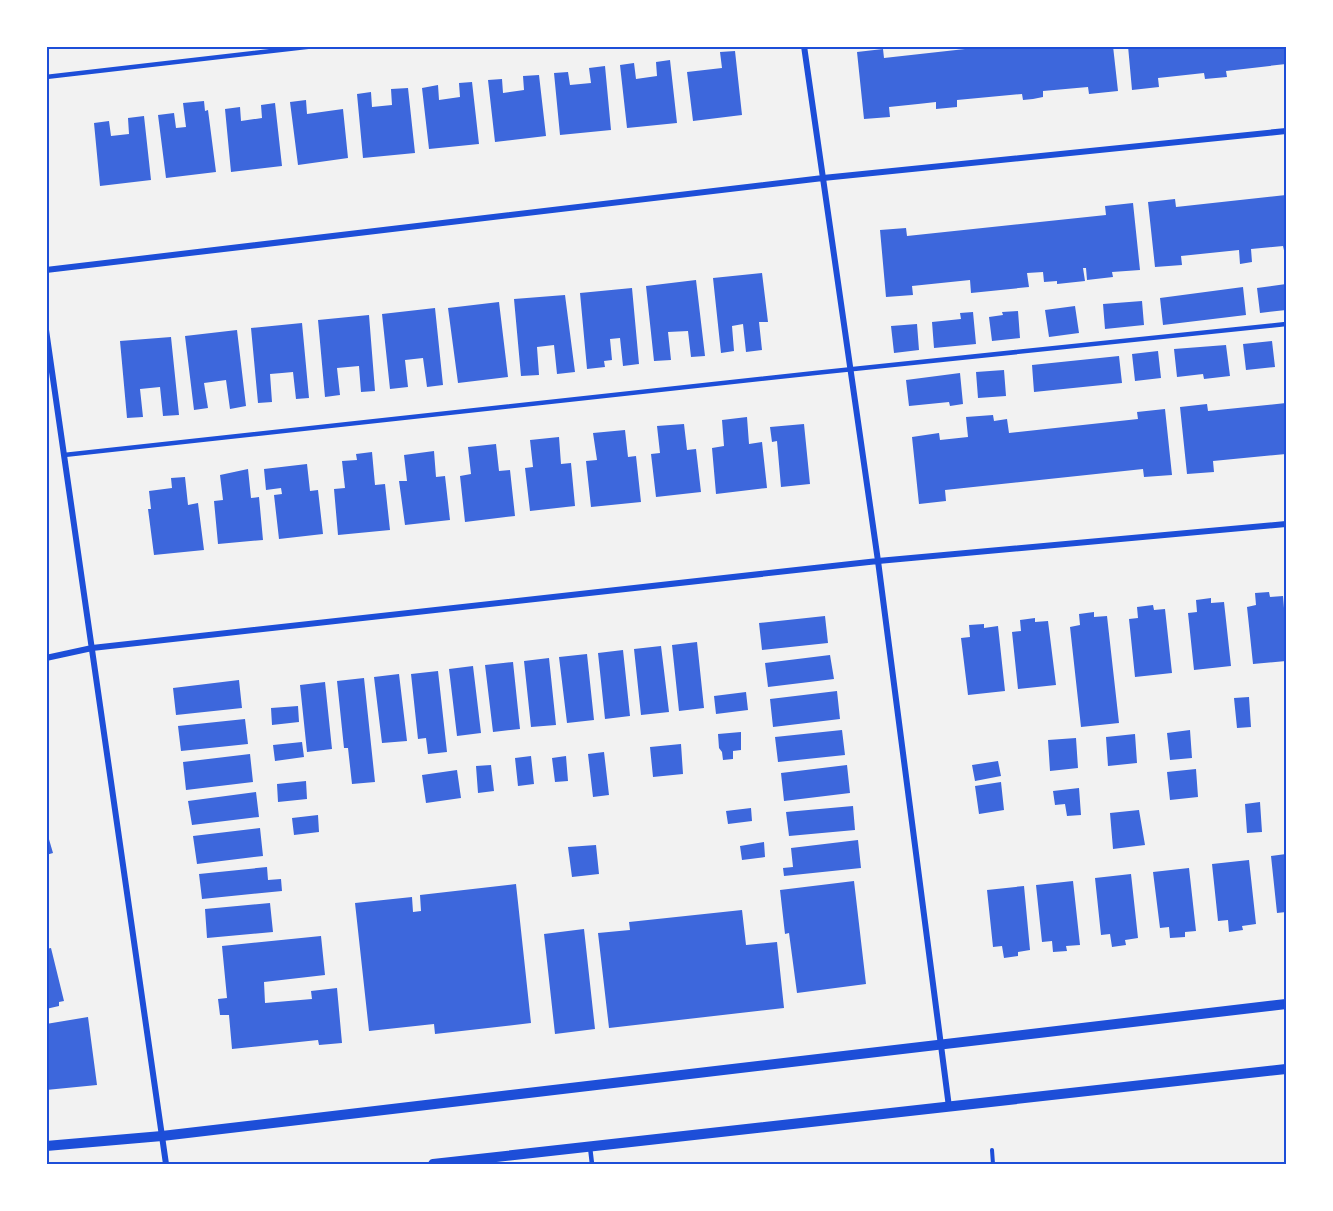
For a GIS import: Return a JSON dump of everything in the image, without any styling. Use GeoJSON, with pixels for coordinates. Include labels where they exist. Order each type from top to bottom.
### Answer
{"type":"FeatureCollection","features":[{"type":"Feature","properties":{"kind":"street"},"geometry":{"type":"LineString","coordinates":[[804,46],[878,561],[949,1107]]}},
{"type":"Feature","properties":{"kind":"street"},"geometry":{"type":"LineString","coordinates":[[46,270],[823,178],[1287,131]]}},
{"type":"Feature","properties":{"kind":"street"},"geometry":{"type":"LineString","coordinates":[[46,330],[166,1164]]}},
{"type":"Feature","properties":{"kind":"street"},"geometry":{"type":"LineString","coordinates":[[46,658],[92,648],[878,561],[1287,524]]}},
{"type":"Feature","properties":{"kind":"street"},"geometry":{"type":"LineString","coordinates":[[46,1146],[162,1136],[1287,1004]]}},
{"type":"Feature","properties":{"kind":"street"},"geometry":{"type":"LineString","coordinates":[[433,1164],[1287,1069]]}},
{"type":"Feature","properties":{"kind":"lane"},"geometry":{"type":"LineString","coordinates":[[46,77],[315,46]]}},
{"type":"Feature","properties":{"kind":"lane"},"geometry":{"type":"LineString","coordinates":[[64,455],[1287,324]]}},
{"type":"Feature","properties":{"kind":"lane"},"geometry":{"type":"LineString","coordinates":[[590,1147],[592,1164]]}},
{"type":"Feature","properties":{"kind":"path"},"geometry":{"type":"LineString","coordinates":[[992,1150],[993,1164]]}},
{"type":"Feature","properties":{"kind":"building"},"geometry":{"type":"Polygon","coordinates":[[[992,46],[1113,46],[1118,91],[1089,94],[1088,87],[1043,91],[1043,97],[1023,100],[1022,94],[957,100],[957,107],[936,109],[936,102],[889,107],[890,117],[864,119],[857,52],[883,49],[884,58],[992,46]]]}},
{"type":"Feature","properties":{"kind":"building"},"geometry":{"type":"Polygon","coordinates":[[[1128,46],[1286,46],[1286,64],[1226,71],[1227,77],[1205,79],[1204,73],[1158,78],[1159,87],[1132,90],[1128,46]]]}},
{"type":"Feature","properties":{"kind":"building"},"geometry":{"type":"Polygon","coordinates":[[[735,51],[742,115],[693,121],[687,72],[722,68],[720,52],[735,51]]]}},
{"type":"Feature","properties":{"kind":"building"},"geometry":{"type":"Polygon","coordinates":[[[670,60],[677,123],[627,128],[620,65],[634,63],[636,79],[657,76],[656,62],[670,60]]]}},
{"type":"Feature","properties":{"kind":"building"},"geometry":{"type":"Polygon","coordinates":[[[605,66],[611,130],[560,135],[554,73],[568,72],[570,85],[591,83],[589,68],[605,66]]]}},
{"type":"Feature","properties":{"kind":"building"},"geometry":{"type":"Polygon","coordinates":[[[539,75],[546,136],[495,142],[488,80],[502,79],[503,93],[524,90],[523,76],[539,75]]]}},
{"type":"Feature","properties":{"kind":"building"},"geometry":{"type":"Polygon","coordinates":[[[472,82],[479,144],[429,149],[422,88],[438,85],[439,100],[460,97],[459,83],[472,82]]]}},
{"type":"Feature","properties":{"kind":"building"},"geometry":{"type":"Polygon","coordinates":[[[408,88],[415,153],[363,158],[357,94],[371,92],[372,107],[392,105],[391,89],[408,88]]]}},
{"type":"Feature","properties":{"kind":"building"},"geometry":{"type":"Polygon","coordinates":[[[306,100],[307,114],[343,109],[348,158],[298,165],[290,102],[306,100]]]}},
{"type":"Feature","properties":{"kind":"building"},"geometry":{"type":"Polygon","coordinates":[[[204,101],[205,111],[208,110],[216,172],[166,178],[158,115],[174,113],[176,128],[186,127],[183,103],[204,101]]]}},
{"type":"Feature","properties":{"kind":"building"},"geometry":{"type":"Polygon","coordinates":[[[275,103],[282,166],[231,172],[225,109],[240,107],[241,121],[262,118],[261,105],[275,103]]]}},
{"type":"Feature","properties":{"kind":"building"},"geometry":{"type":"Polygon","coordinates":[[[144,116],[151,180],[100,186],[94,123],[109,121],[111,136],[129,134],[128,118],[144,116]]]}},
{"type":"Feature","properties":{"kind":"building"},"geometry":{"type":"Polygon","coordinates":[[[1286,195],[1286,259],[1283,246],[1251,249],[1252,262],[1240,264],[1239,250],[1181,256],[1182,265],[1155,267],[1148,202],[1175,199],[1176,207],[1286,195]]]}},
{"type":"Feature","properties":{"kind":"building"},"geometry":{"type":"Polygon","coordinates":[[[1133,203],[1140,270],[1112,272],[1113,277],[1087,280],[1086,268],[1083,268],[1085,281],[1057,284],[1057,281],[1044,282],[1043,272],[1027,273],[1029,287],[971,293],[970,280],[912,286],[913,295],[886,297],[880,230],[906,228],[907,236],[1106,215],[1105,206],[1133,203]]]}},
{"type":"Feature","properties":{"kind":"building"},"geometry":{"type":"Polygon","coordinates":[[[762,273],[768,322],[759,322],[762,350],[746,352],[743,324],[732,326],[734,351],[721,353],[713,278],[762,273]]]}},
{"type":"Feature","properties":{"kind":"building"},"geometry":{"type":"Polygon","coordinates":[[[696,280],[705,356],[691,357],[688,331],[668,332],[671,360],[654,361],[646,286],[696,280]]]}},
{"type":"Feature","properties":{"kind":"building"},"geometry":{"type":"Polygon","coordinates":[[[1286,284],[1286,310],[1260,313],[1257,288],[1286,284]]]}},
{"type":"Feature","properties":{"kind":"building"},"geometry":{"type":"Polygon","coordinates":[[[1243,287],[1246,315],[1163,325],[1160,298],[1243,287]]]}},
{"type":"Feature","properties":{"kind":"building"},"geometry":{"type":"Polygon","coordinates":[[[632,288],[639,364],[623,366],[620,338],[610,339],[612,360],[604,361],[605,367],[587,369],[580,293],[632,288]]]}},
{"type":"Feature","properties":{"kind":"building"},"geometry":{"type":"Polygon","coordinates":[[[565,295],[575,372],[557,374],[554,345],[537,347],[539,375],[521,376],[514,299],[565,295]]]}},
{"type":"Feature","properties":{"kind":"building"},"geometry":{"type":"Polygon","coordinates":[[[1142,301],[1144,325],[1105,329],[1103,304],[1142,301]]]}},
{"type":"Feature","properties":{"kind":"building"},"geometry":{"type":"Polygon","coordinates":[[[499,302],[508,377],[458,383],[448,308],[499,302]]]}},
{"type":"Feature","properties":{"kind":"building"},"geometry":{"type":"Polygon","coordinates":[[[1075,306],[1079,333],[1049,337],[1045,310],[1075,306]]]}},
{"type":"Feature","properties":{"kind":"building"},"geometry":{"type":"Polygon","coordinates":[[[435,308],[443,385],[427,387],[423,358],[405,360],[408,387],[390,389],[382,314],[435,308]]]}},
{"type":"Feature","properties":{"kind":"building"},"geometry":{"type":"Polygon","coordinates":[[[1018,311],[1020,338],[992,341],[989,317],[1003,315],[1002,312],[1018,311]]]}},
{"type":"Feature","properties":{"kind":"building"},"geometry":{"type":"Polygon","coordinates":[[[973,312],[976,344],[934,348],[932,322],[961,319],[960,313],[973,312]]]}},
{"type":"Feature","properties":{"kind":"building"},"geometry":{"type":"Polygon","coordinates":[[[369,315],[375,391],[361,392],[359,366],[337,368],[340,395],[325,397],[318,320],[369,315]]]}},
{"type":"Feature","properties":{"kind":"building"},"geometry":{"type":"Polygon","coordinates":[[[302,323],[309,398],[296,399],[293,372],[270,374],[272,402],[258,403],[251,328],[302,323]]]}},
{"type":"Feature","properties":{"kind":"building"},"geometry":{"type":"Polygon","coordinates":[[[917,324],[919,350],[894,353],[891,326],[917,324]]]}},
{"type":"Feature","properties":{"kind":"building"},"geometry":{"type":"Polygon","coordinates":[[[237,330],[246,406],[230,409],[226,380],[204,383],[208,408],[194,410],[185,336],[237,330]]]}},
{"type":"Feature","properties":{"kind":"building"},"geometry":{"type":"Polygon","coordinates":[[[171,337],[179,415],[163,416],[160,387],[140,389],[143,417],[127,418],[120,341],[171,337]]]}},
{"type":"Feature","properties":{"kind":"building"},"geometry":{"type":"Polygon","coordinates":[[[1272,341],[1275,367],[1246,370],[1243,344],[1272,341]]]}},
{"type":"Feature","properties":{"kind":"building"},"geometry":{"type":"Polygon","coordinates":[[[1226,345],[1230,376],[1204,379],[1203,374],[1177,377],[1174,349],[1226,345]]]}},
{"type":"Feature","properties":{"kind":"building"},"geometry":{"type":"Polygon","coordinates":[[[1158,351],[1161,378],[1135,381],[1132,354],[1158,351]]]}},
{"type":"Feature","properties":{"kind":"building"},"geometry":{"type":"Polygon","coordinates":[[[1119,356],[1122,383],[1034,392],[1032,365],[1119,356]]]}},
{"type":"Feature","properties":{"kind":"building"},"geometry":{"type":"Polygon","coordinates":[[[1004,370],[1006,396],[978,398],[976,372],[1004,370]]]}},
{"type":"Feature","properties":{"kind":"building"},"geometry":{"type":"Polygon","coordinates":[[[960,373],[963,404],[950,406],[949,402],[909,406],[906,380],[960,373]]]}},
{"type":"Feature","properties":{"kind":"building"},"geometry":{"type":"Polygon","coordinates":[[[1286,403],[1286,454],[1213,461],[1214,472],[1187,474],[1180,407],[1207,404],[1208,411],[1286,403]]]}},
{"type":"Feature","properties":{"kind":"building"},"geometry":{"type":"Polygon","coordinates":[[[1165,409],[1172,475],[1144,477],[1143,469],[945,490],[946,501],[919,504],[912,437],[939,433],[940,440],[968,437],[966,417],[993,415],[994,421],[1007,419],[1009,433],[1138,419],[1137,412],[1165,409]]]}},
{"type":"Feature","properties":{"kind":"building"},"geometry":{"type":"Polygon","coordinates":[[[747,417],[749,444],[762,442],[767,488],[716,494],[712,448],[724,446],[722,420],[747,417]]]}},
{"type":"Feature","properties":{"kind":"building"},"geometry":{"type":"Polygon","coordinates":[[[684,424],[687,450],[696,449],[701,492],[656,497],[651,454],[660,453],[657,426],[684,424]]]}},
{"type":"Feature","properties":{"kind":"building"},"geometry":{"type":"Polygon","coordinates":[[[804,424],[810,484],[781,487],[777,441],[772,442],[770,427],[804,424]]]}},
{"type":"Feature","properties":{"kind":"building"},"geometry":{"type":"Polygon","coordinates":[[[625,430],[628,457],[636,456],[641,502],[591,507],[586,461],[597,460],[593,433],[625,430]]]}},
{"type":"Feature","properties":{"kind":"building"},"geometry":{"type":"Polygon","coordinates":[[[559,437],[561,464],[571,463],[575,506],[530,511],[525,468],[533,467],[530,440],[559,437]]]}},
{"type":"Feature","properties":{"kind":"building"},"geometry":{"type":"Polygon","coordinates":[[[496,444],[499,471],[510,470],[515,516],[465,522],[460,476],[471,474],[468,447],[496,444]]]}},
{"type":"Feature","properties":{"kind":"building"},"geometry":{"type":"Polygon","coordinates":[[[434,451],[436,477],[445,476],[450,520],[405,525],[399,481],[407,481],[404,455],[434,451]]]}},
{"type":"Feature","properties":{"kind":"building"},"geometry":{"type":"Polygon","coordinates":[[[372,452],[375,485],[385,484],[390,530],[338,535],[334,489],[345,488],[342,461],[357,460],[356,454],[372,452]]]}},
{"type":"Feature","properties":{"kind":"building"},"geometry":{"type":"Polygon","coordinates":[[[307,464],[310,491],[318,490],[323,534],[279,539],[274,495],[282,494],[281,488],[266,490],[264,469],[307,464]]]}},
{"type":"Feature","properties":{"kind":"building"},"geometry":{"type":"Polygon","coordinates":[[[248,469],[251,498],[259,497],[263,540],[218,544],[214,501],[223,500],[220,475],[248,469]]]}},
{"type":"Feature","properties":{"kind":"building"},"geometry":{"type":"Polygon","coordinates":[[[185,477],[188,505],[198,503],[204,550],[154,555],[148,509],[151,509],[149,491],[172,488],[171,478],[185,477]]]}},
{"type":"Feature","properties":{"kind":"building"},"geometry":{"type":"Polygon","coordinates":[[[1269,592],[1270,597],[1283,596],[1286,661],[1253,664],[1247,607],[1256,605],[1255,593],[1269,592]]]}},
{"type":"Feature","properties":{"kind":"building"},"geometry":{"type":"Polygon","coordinates":[[[1211,598],[1211,603],[1224,602],[1231,666],[1194,670],[1188,613],[1197,612],[1196,600],[1211,598]]]}},
{"type":"Feature","properties":{"kind":"building"},"geometry":{"type":"Polygon","coordinates":[[[1153,605],[1154,610],[1165,609],[1172,673],[1135,677],[1129,619],[1138,618],[1137,607],[1153,605]]]}},
{"type":"Feature","properties":{"kind":"building"},"geometry":{"type":"Polygon","coordinates":[[[1094,612],[1094,617],[1107,616],[1119,723],[1081,727],[1070,627],[1080,625],[1079,614],[1094,612]]]}},
{"type":"Feature","properties":{"kind":"building"},"geometry":{"type":"Polygon","coordinates":[[[825,616],[828,643],[762,650],[759,623],[825,616]]]}},
{"type":"Feature","properties":{"kind":"building"},"geometry":{"type":"Polygon","coordinates":[[[1035,618],[1035,622],[1048,621],[1056,685],[1018,689],[1012,632],[1021,631],[1020,620],[1035,618]]]}},
{"type":"Feature","properties":{"kind":"building"},"geometry":{"type":"Polygon","coordinates":[[[984,624],[984,628],[998,626],[1005,691],[968,695],[961,638],[970,637],[969,625],[984,624]]]}},
{"type":"Feature","properties":{"kind":"building"},"geometry":{"type":"Polygon","coordinates":[[[697,642],[704,708],[679,711],[672,645],[697,642]]]}},
{"type":"Feature","properties":{"kind":"building"},"geometry":{"type":"Polygon","coordinates":[[[661,646],[669,712],[641,715],[634,649],[661,646]]]}},
{"type":"Feature","properties":{"kind":"building"},"geometry":{"type":"Polygon","coordinates":[[[623,650],[630,716],[605,719],[598,653],[623,650]]]}},
{"type":"Feature","properties":{"kind":"building"},"geometry":{"type":"Polygon","coordinates":[[[587,654],[594,720],[567,723],[559,657],[587,654]]]}},
{"type":"Feature","properties":{"kind":"building"},"geometry":{"type":"Polygon","coordinates":[[[830,655],[834,679],[768,687],[765,663],[830,655]]]}},
{"type":"Feature","properties":{"kind":"building"},"geometry":{"type":"Polygon","coordinates":[[[549,658],[556,725],[531,727],[524,661],[549,658]]]}},
{"type":"Feature","properties":{"kind":"building"},"geometry":{"type":"Polygon","coordinates":[[[513,662],[520,729],[493,732],[485,665],[513,662]]]}},
{"type":"Feature","properties":{"kind":"building"},"geometry":{"type":"Polygon","coordinates":[[[473,666],[481,733],[457,736],[449,669],[473,666]]]}},
{"type":"Feature","properties":{"kind":"building"},"geometry":{"type":"Polygon","coordinates":[[[438,671],[447,752],[428,754],[426,738],[418,739],[411,674],[438,671]]]}},
{"type":"Feature","properties":{"kind":"building"},"geometry":{"type":"Polygon","coordinates":[[[399,674],[407,741],[382,743],[374,677],[399,674]]]}},
{"type":"Feature","properties":{"kind":"building"},"geometry":{"type":"Polygon","coordinates":[[[364,678],[375,782],[352,784],[348,748],[344,748],[337,681],[364,678]]]}},
{"type":"Feature","properties":{"kind":"building"},"geometry":{"type":"Polygon","coordinates":[[[239,680],[242,708],[176,715],[173,688],[239,680]]]}},
{"type":"Feature","properties":{"kind":"building"},"geometry":{"type":"Polygon","coordinates":[[[325,682],[332,749],[307,752],[300,685],[325,682]]]}},
{"type":"Feature","properties":{"kind":"building"},"geometry":{"type":"Polygon","coordinates":[[[837,691],[840,719],[773,727],[770,699],[837,691]]]}},
{"type":"Feature","properties":{"kind":"building"},"geometry":{"type":"Polygon","coordinates":[[[746,692],[748,710],[716,714],[714,696],[746,692]]]}},
{"type":"Feature","properties":{"kind":"building"},"geometry":{"type":"Polygon","coordinates":[[[1249,697],[1251,727],[1237,728],[1234,698],[1249,697]]]}},
{"type":"Feature","properties":{"kind":"building"},"geometry":{"type":"Polygon","coordinates":[[[298,706],[299,722],[272,725],[271,708],[298,706]]]}},
{"type":"Feature","properties":{"kind":"building"},"geometry":{"type":"Polygon","coordinates":[[[245,719],[248,744],[181,751],[178,726],[245,719]]]}},
{"type":"Feature","properties":{"kind":"building"},"geometry":{"type":"Polygon","coordinates":[[[842,730],[845,755],[778,762],[775,737],[842,730]]]}},
{"type":"Feature","properties":{"kind":"building"},"geometry":{"type":"Polygon","coordinates":[[[1190,730],[1192,758],[1170,760],[1167,733],[1190,730]]]}},
{"type":"Feature","properties":{"kind":"building"},"geometry":{"type":"Polygon","coordinates":[[[741,732],[741,750],[733,751],[733,759],[723,760],[718,734],[741,732]]]}},
{"type":"Feature","properties":{"kind":"building"},"geometry":{"type":"Polygon","coordinates":[[[1135,734],[1137,763],[1108,766],[1106,737],[1135,734]]]}},
{"type":"Feature","properties":{"kind":"building"},"geometry":{"type":"Polygon","coordinates":[[[1076,738],[1078,768],[1050,771],[1048,740],[1076,738]]]}},
{"type":"Feature","properties":{"kind":"building"},"geometry":{"type":"Polygon","coordinates":[[[302,742],[304,757],[275,761],[273,745],[302,742]]]}},
{"type":"Feature","properties":{"kind":"building"},"geometry":{"type":"Polygon","coordinates":[[[681,744],[683,774],[653,777],[650,747],[681,744]]]}},
{"type":"Feature","properties":{"kind":"building"},"geometry":{"type":"Polygon","coordinates":[[[604,752],[609,795],[593,797],[588,754],[604,752]]]}},
{"type":"Feature","properties":{"kind":"building"},"geometry":{"type":"Polygon","coordinates":[[[250,754],[253,782],[186,790],[183,762],[250,754]]]}},
{"type":"Feature","properties":{"kind":"building"},"geometry":{"type":"Polygon","coordinates":[[[531,756],[534,784],[518,786],[515,758],[531,756]]]}},
{"type":"Feature","properties":{"kind":"building"},"geometry":{"type":"Polygon","coordinates":[[[566,756],[568,781],[555,782],[552,758],[566,756]]]}},
{"type":"Feature","properties":{"kind":"building"},"geometry":{"type":"Polygon","coordinates":[[[998,761],[1001,776],[975,781],[972,765],[998,761]]]}},
{"type":"Feature","properties":{"kind":"building"},"geometry":{"type":"Polygon","coordinates":[[[491,765],[494,791],[478,793],[476,766],[491,765]]]}},
{"type":"Feature","properties":{"kind":"building"},"geometry":{"type":"Polygon","coordinates":[[[847,765],[850,793],[784,801],[781,773],[847,765]]]}},
{"type":"Feature","properties":{"kind":"building"},"geometry":{"type":"Polygon","coordinates":[[[1196,769],[1198,797],[1170,800],[1167,772],[1196,769]]]}},
{"type":"Feature","properties":{"kind":"building"},"geometry":{"type":"Polygon","coordinates":[[[457,770],[461,798],[426,803],[422,775],[457,770]]]}},
{"type":"Feature","properties":{"kind":"building"},"geometry":{"type":"Polygon","coordinates":[[[306,781],[307,799],[278,802],[277,784],[306,781]]]}},
{"type":"Feature","properties":{"kind":"building"},"geometry":{"type":"Polygon","coordinates":[[[1001,782],[1004,810],[979,814],[975,786],[1001,782]]]}},
{"type":"Feature","properties":{"kind":"building"},"geometry":{"type":"Polygon","coordinates":[[[1079,788],[1081,815],[1067,816],[1065,804],[1055,805],[1053,791],[1079,788]]]}},
{"type":"Feature","properties":{"kind":"building"},"geometry":{"type":"Polygon","coordinates":[[[256,792],[259,817],[192,825],[188,801],[256,792]]]}},
{"type":"Feature","properties":{"kind":"building"},"geometry":{"type":"Polygon","coordinates":[[[1260,802],[1262,832],[1247,833],[1245,804],[1260,802]]]}},
{"type":"Feature","properties":{"kind":"building"},"geometry":{"type":"Polygon","coordinates":[[[853,806],[855,830],[789,836],[786,812],[853,806]]]}},
{"type":"Feature","properties":{"kind":"building"},"geometry":{"type":"Polygon","coordinates":[[[751,808],[752,821],[728,824],[726,811],[751,808]]]}},
{"type":"Feature","properties":{"kind":"building"},"geometry":{"type":"Polygon","coordinates":[[[1139,810],[1145,845],[1113,849],[1110,813],[1139,810]]]}},
{"type":"Feature","properties":{"kind":"building"},"geometry":{"type":"Polygon","coordinates":[[[318,815],[319,832],[294,835],[292,818],[318,815]]]}},
{"type":"Feature","properties":{"kind":"building"},"geometry":{"type":"Polygon","coordinates":[[[260,828],[263,856],[197,864],[193,836],[260,828]]]}},
{"type":"Feature","properties":{"kind":"building"},"geometry":{"type":"Polygon","coordinates":[[[46,829],[53,853],[46,855],[46,829]]]}},
{"type":"Feature","properties":{"kind":"building"},"geometry":{"type":"Polygon","coordinates":[[[858,840],[861,868],[784,876],[783,868],[793,867],[791,848],[858,840]]]}},
{"type":"Feature","properties":{"kind":"building"},"geometry":{"type":"Polygon","coordinates":[[[764,842],[765,857],[742,860],[740,846],[764,842]]]}},
{"type":"Feature","properties":{"kind":"building"},"geometry":{"type":"Polygon","coordinates":[[[596,845],[599,874],[572,877],[568,847],[596,845]]]}},
{"type":"Feature","properties":{"kind":"building"},"geometry":{"type":"Polygon","coordinates":[[[1286,854],[1286,912],[1277,913],[1271,856],[1286,854]]]}},
{"type":"Feature","properties":{"kind":"building"},"geometry":{"type":"Polygon","coordinates":[[[1249,860],[1256,924],[1242,926],[1243,930],[1229,932],[1228,920],[1218,921],[1212,864],[1249,860]]]}},
{"type":"Feature","properties":{"kind":"building"},"geometry":{"type":"Polygon","coordinates":[[[267,867],[268,880],[281,879],[282,891],[202,899],[199,874],[267,867]]]}},
{"type":"Feature","properties":{"kind":"building"},"geometry":{"type":"Polygon","coordinates":[[[1189,868],[1196,931],[1185,932],[1185,937],[1170,938],[1169,927],[1160,928],[1153,872],[1189,868]]]}},
{"type":"Feature","properties":{"kind":"building"},"geometry":{"type":"Polygon","coordinates":[[[1131,874],[1138,938],[1125,940],[1126,945],[1112,947],[1110,934],[1101,935],[1095,878],[1131,874]]]}},
{"type":"Feature","properties":{"kind":"building"},"geometry":{"type":"Polygon","coordinates":[[[854,881],[866,984],[797,993],[789,933],[785,934],[780,890],[854,881]]]}},
{"type":"Feature","properties":{"kind":"building"},"geometry":{"type":"Polygon","coordinates":[[[1073,881],[1080,945],[1066,946],[1067,951],[1053,952],[1052,941],[1042,942],[1036,885],[1073,881]]]}},
{"type":"Feature","properties":{"kind":"building"},"geometry":{"type":"Polygon","coordinates":[[[516,884],[531,1023],[435,1034],[434,1024],[369,1031],[355,903],[412,897],[413,912],[421,911],[420,895],[516,884]]]}},
{"type":"Feature","properties":{"kind":"building"},"geometry":{"type":"Polygon","coordinates":[[[1024,886],[1030,950],[1018,952],[1018,956],[1004,958],[1002,946],[993,947],[987,890],[1024,886]]]}},
{"type":"Feature","properties":{"kind":"building"},"geometry":{"type":"Polygon","coordinates":[[[270,903],[273,932],[207,938],[205,909],[270,903]]]}},
{"type":"Feature","properties":{"kind":"building"},"geometry":{"type":"Polygon","coordinates":[[[742,910],[746,945],[777,942],[784,1008],[609,1028],[598,933],[630,930],[629,922],[742,910]]]}},
{"type":"Feature","properties":{"kind":"building"},"geometry":{"type":"Polygon","coordinates":[[[584,929],[595,1029],[555,1034],[544,934],[584,929]]]}},
{"type":"Feature","properties":{"kind":"building"},"geometry":{"type":"Polygon","coordinates":[[[321,936],[325,975],[264,982],[265,1003],[312,999],[311,991],[337,988],[342,1043],[319,1045],[318,1040],[232,1049],[229,1015],[220,1015],[218,999],[227,998],[222,946],[321,936]]]}},
{"type":"Feature","properties":{"kind":"building"},"geometry":{"type":"Polygon","coordinates":[[[51,948],[64,1001],[59,1002],[59,1006],[46,1009],[46,949],[51,948]]]}},
{"type":"Feature","properties":{"kind":"building"},"geometry":{"type":"Polygon","coordinates":[[[88,1017],[97,1085],[46,1090],[46,1024],[88,1017]]]}}]}
